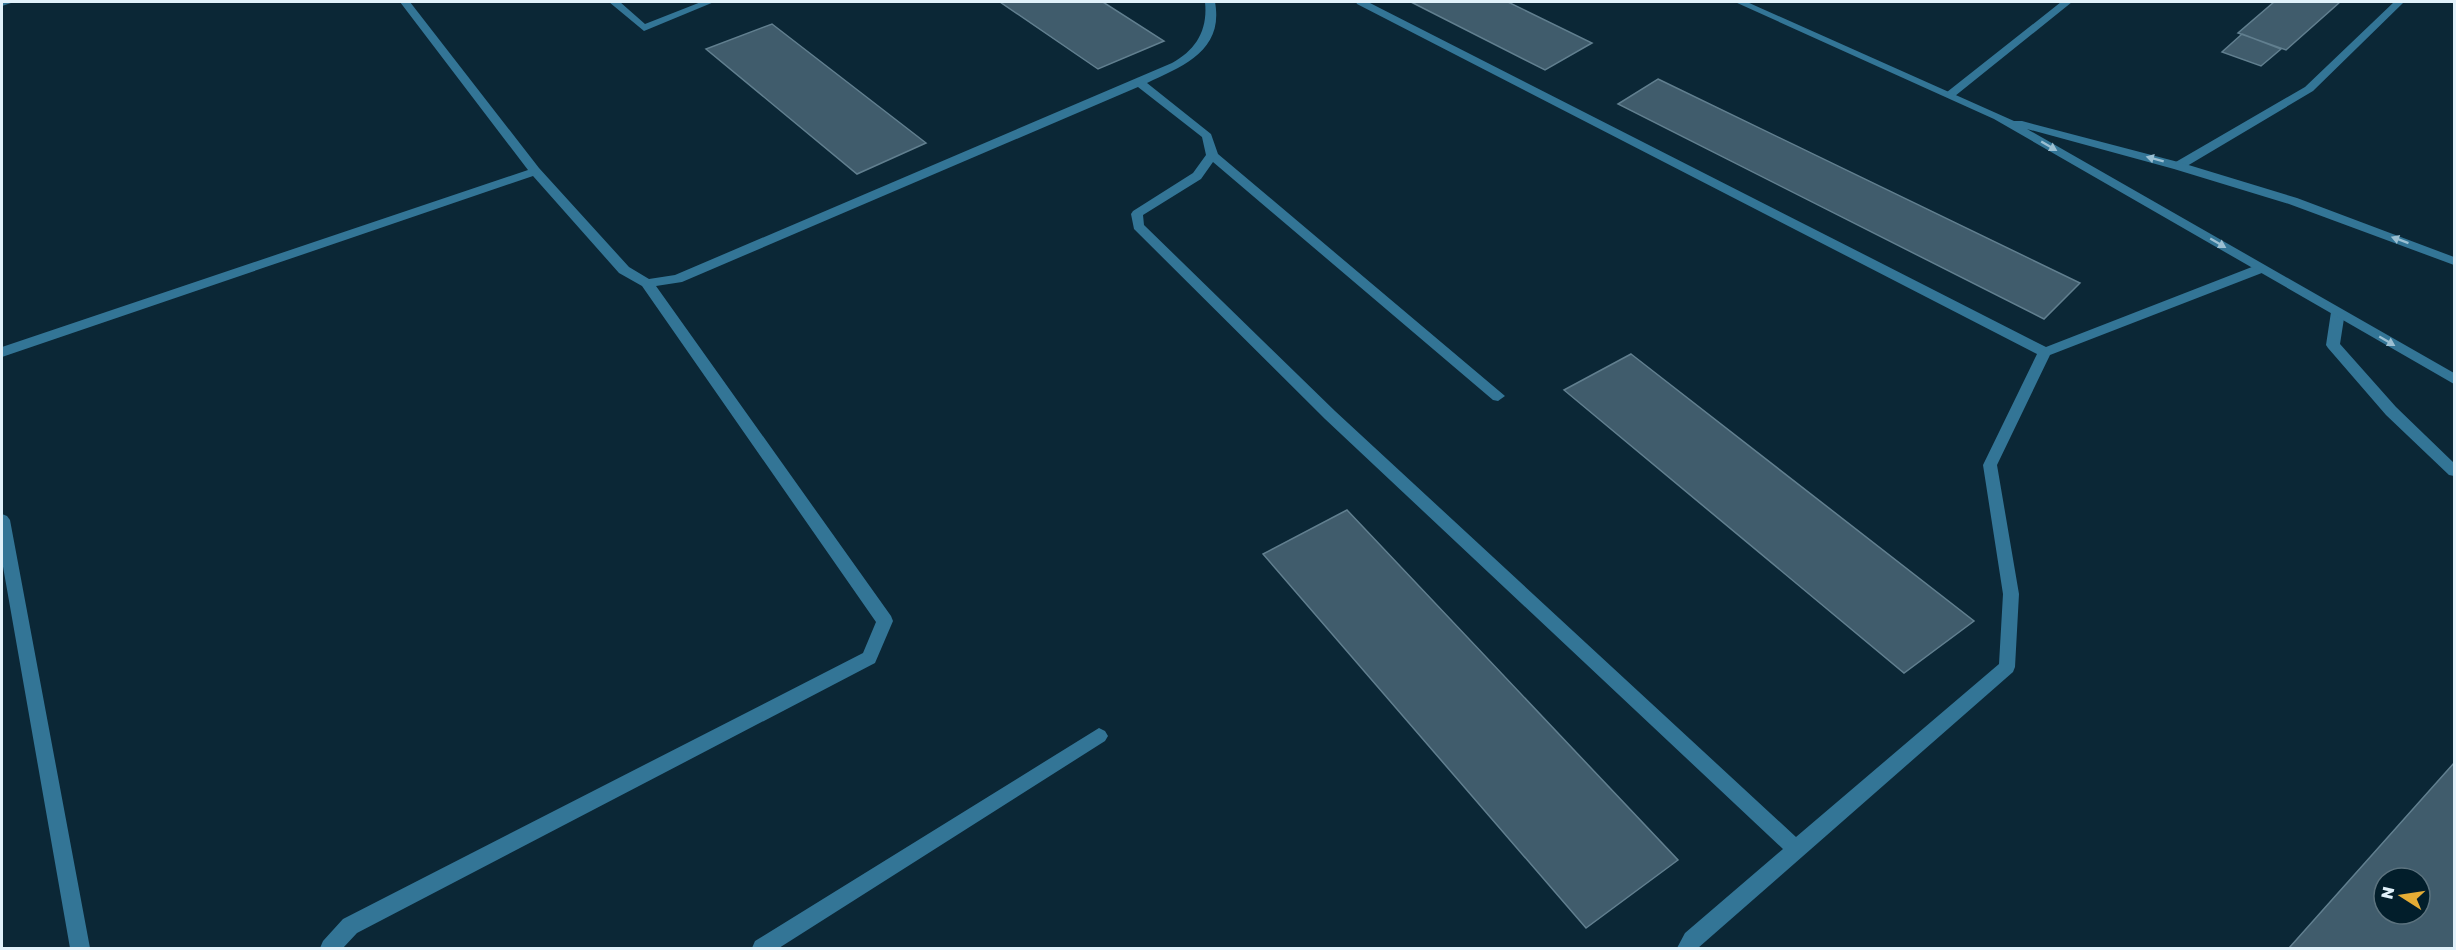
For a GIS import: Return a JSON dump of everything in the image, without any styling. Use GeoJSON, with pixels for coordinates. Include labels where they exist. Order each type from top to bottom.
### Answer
{"type":"FeatureCollection","features":[{"type":"Feature","properties":{"kind":"street"},"geometry":{"type":"LineString","coordinates":[[2,3],[9,2]]}},
{"type":"Feature","properties":{"kind":"street"},"geometry":{"type":"LineString","coordinates":[[330,948],[350,926],[869,658],[885,621],[647,284],[624,270],[535,171],[405,2]]}},
{"type":"Feature","properties":{"kind":"street"},"geometry":{"type":"LineString","coordinates":[[614,2],[644,28],[709,2]]}},
{"type":"Feature","properties":{"kind":"street"},"geometry":{"type":"LineString","coordinates":[[647,284],[677,279],[1139,82],[1194,53],[1205,35],[1212,12],[1210,2]]}},
{"type":"Feature","properties":{"kind":"street"},"geometry":{"type":"LineString","coordinates":[[1361,2],[2045,352]]}},
{"type":"Feature","properties":{"kind":"street"},"geometry":{"type":"LineString","coordinates":[[1740,2],[1951,94],[1998,117],[2454,379]]}},
{"type":"Feature","properties":{"kind":"street"},"geometry":{"type":"LineString","coordinates":[[1951,94],[2067,2]]}},
{"type":"Feature","properties":{"kind":"street"},"geometry":{"type":"LineString","coordinates":[[2178,166],[2309,89],[2398,3]]}},
{"type":"Feature","properties":{"kind":"street"},"geometry":{"type":"LineString","coordinates":[[1139,82],[1207,136],[1212,155],[1498,396]]}},
{"type":"Feature","properties":{"kind":"street"},"geometry":{"type":"LineString","coordinates":[[1998,117],[2178,166],[2293,201],[2454,261]]}},
{"type":"Feature","properties":{"kind":"street"},"geometry":{"type":"LineString","coordinates":[[1212,155],[1197,176],[1137,214],[1137,226],[1339,423],[1796,849]]}},
{"type":"Feature","properties":{"kind":"street"},"geometry":{"type":"LineString","coordinates":[[2,352],[535,171]]}},
{"type":"Feature","properties":{"kind":"street"},"geometry":{"type":"LineString","coordinates":[[1687,948],[1692,940],[1796,849],[2007,668],[2011,594],[1990,465],[2045,352],[2262,268]]}},
{"type":"Feature","properties":{"kind":"street"},"geometry":{"type":"LineString","coordinates":[[2338,312],[2333,345],[2391,411],[2454,471]]}},
{"type":"Feature","properties":{"kind":"street"},"geometry":{"type":"LineString","coordinates":[[2,520],[3,542],[80,948]]}},
{"type":"Feature","properties":{"kind":"street"},"geometry":{"type":"LineString","coordinates":[[762,948],[1099,736]]}},
{"type":"Feature","properties":{"kind":"building"},"geometry":{"type":"Polygon","coordinates":[[[1000,2],[1103,2],[1164,41],[1098,69],[1000,2]]]}},
{"type":"Feature","properties":{"kind":"building"},"geometry":{"type":"Polygon","coordinates":[[[1411,2],[1508,2],[1592,43],[1545,70],[1411,2]]]}},
{"type":"Feature","properties":{"kind":"building"},"geometry":{"type":"Polygon","coordinates":[[[2274,2],[2340,2],[2286,50],[2238,33],[2274,2]]]}},
{"type":"Feature","properties":{"kind":"building"},"geometry":{"type":"Polygon","coordinates":[[[772,24],[926,143],[857,174],[706,49],[772,24]]]}},
{"type":"Feature","properties":{"kind":"building"},"geometry":{"type":"Polygon","coordinates":[[[2242,34],[2281,49],[2261,66],[2222,52],[2242,34]]]}},
{"type":"Feature","properties":{"kind":"building"},"geometry":{"type":"Polygon","coordinates":[[[1658,79],[2080,283],[2044,319],[1618,104],[1658,79]]]}},
{"type":"Feature","properties":{"kind":"building"},"geometry":{"type":"Polygon","coordinates":[[[1631,354],[1974,621],[1904,673],[1564,390],[1631,354]]]}},
{"type":"Feature","properties":{"kind":"building"},"geometry":{"type":"Polygon","coordinates":[[[1347,510],[1678,860],[1586,928],[1263,554],[1347,510]]]}},
{"type":"Feature","properties":{"kind":"building"},"geometry":{"type":"Polygon","coordinates":[[[2454,763],[2454,948],[2289,948],[2454,763]]]}}]}
